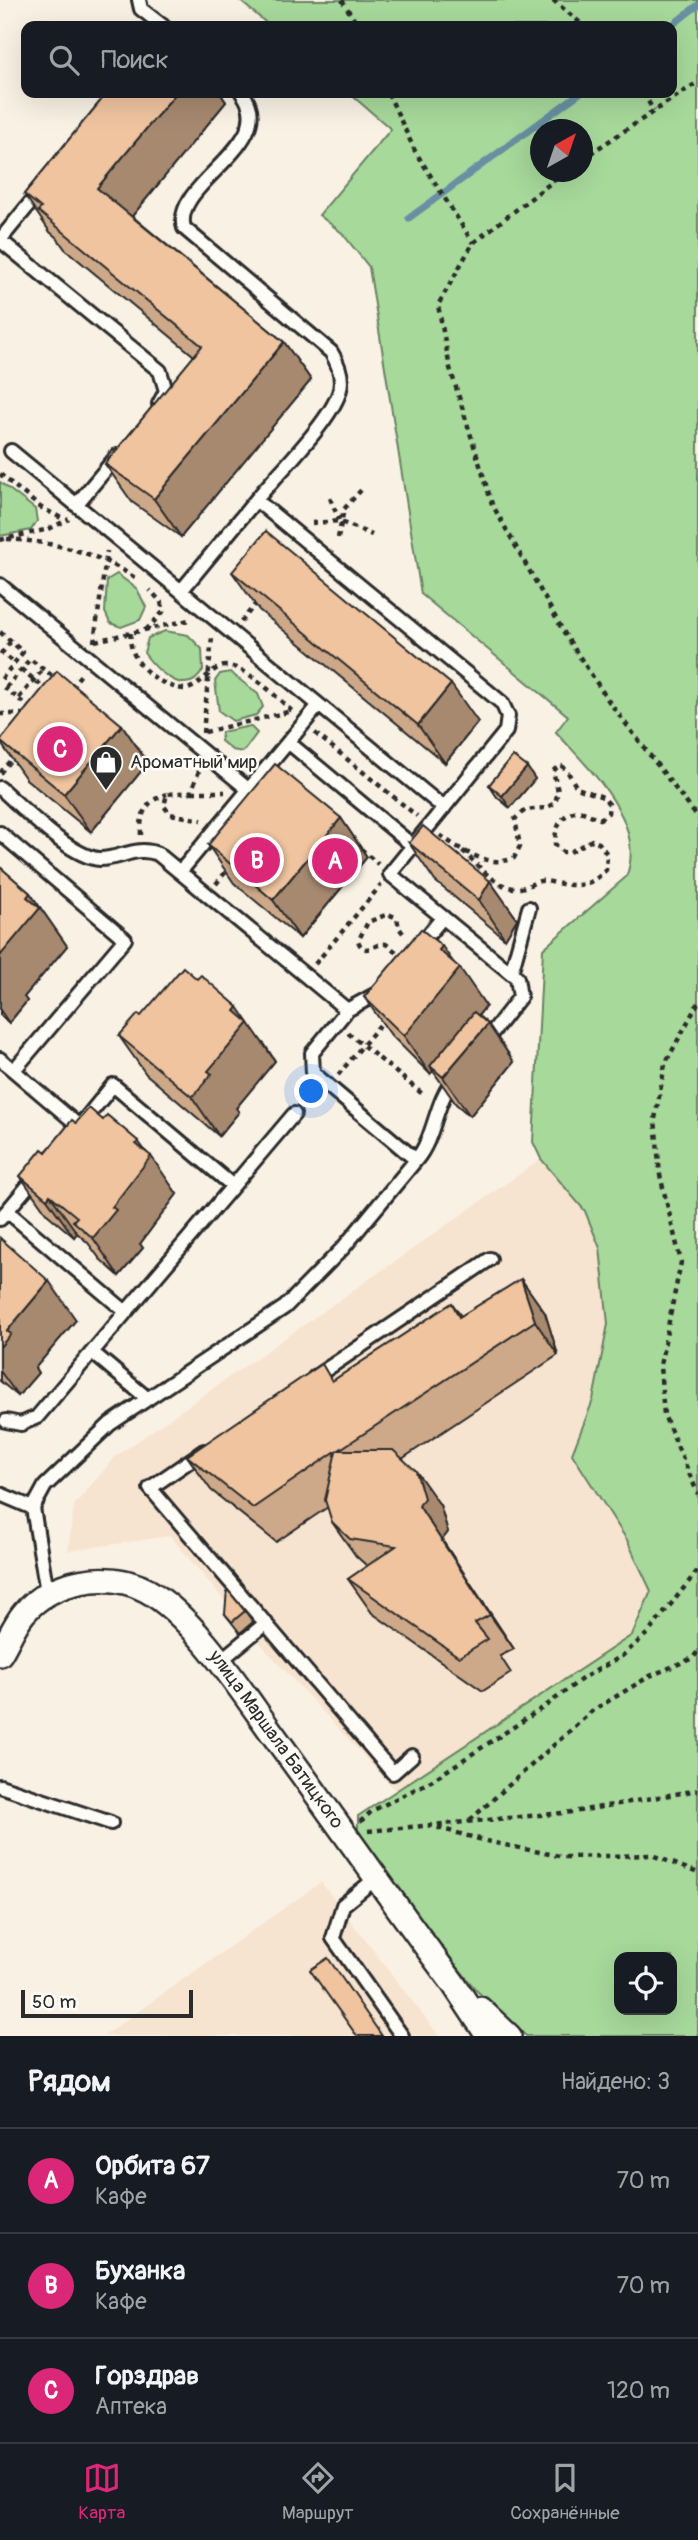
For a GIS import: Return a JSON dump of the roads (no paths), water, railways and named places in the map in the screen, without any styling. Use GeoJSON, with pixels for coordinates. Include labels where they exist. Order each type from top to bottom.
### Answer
{"type":"FeatureCollection","features":[{"type":"Feature","properties":{"kind":"street","name":"улица Маршала Батицкого"},"geometry":{"type":"LineString","coordinates":[[47,1592],[80,1581],[114,1581],[145,1590],[174,1612],[220,1661],[346,1834],[375,1879],[453,1983],[488,2036]]}},
{"type":"Feature","properties":{"kind":"street"},"geometry":{"type":"LineString","coordinates":[[0,1654],[24,1614],[47,1592]]}},
{"type":"Feature","properties":{"kind":"street","name":"улица Маршала Батицкого"},"geometry":{"type":"LineString","coordinates":[[453,1983],[509,2036]]}},
{"type":"Feature","properties":{"kind":"lane"},"geometry":{"type":"LineString","coordinates":[[140,4],[158,21]]}},
{"type":"Feature","properties":{"kind":"lane"},"geometry":{"type":"LineString","coordinates":[[181,591],[333,407],[341,382],[337,361],[331,352],[192,237],[182,224],[183,210],[246,134],[251,112],[244,98]]}},
{"type":"Feature","properties":{"kind":"lane"},"geometry":{"type":"LineString","coordinates":[[52,177],[0,240],[160,371],[166,385],[164,398],[147,419]]}},
{"type":"Feature","properties":{"kind":"lane"},"geometry":{"type":"LineString","coordinates":[[80,508],[129,440]]}},
{"type":"Feature","properties":{"kind":"lane"},"geometry":{"type":"LineString","coordinates":[[11,451],[444,808]]}},
{"type":"Feature","properties":{"kind":"lane"},"geometry":{"type":"LineString","coordinates":[[47,1592],[33,1508],[45,1486],[110,1424],[285,1307],[343,1248],[416,1160],[426,1145],[445,1091],[520,997],[520,984],[511,973],[390,874],[506,731],[506,709],[256,500]]}},
{"type":"Feature","properties":{"kind":"lane"},"geometry":{"type":"LineString","coordinates":[[0,584],[247,791]]}},
{"type":"Feature","properties":{"kind":"lane"},"geometry":{"type":"LineString","coordinates":[[180,872],[319,705]]}},
{"type":"Feature","properties":{"kind":"lane"},"geometry":{"type":"LineString","coordinates":[[288,742],[413,846]]}},
{"type":"Feature","properties":{"kind":"lane"},"geometry":{"type":"LineString","coordinates":[[0,788],[80,855],[106,859],[141,849],[158,854],[347,1010]]}},
{"type":"Feature","properties":{"kind":"lane"},"geometry":{"type":"LineString","coordinates":[[0,833],[125,939],[13,1070]]}},
{"type":"Feature","properties":{"kind":"lane"},"geometry":{"type":"LineString","coordinates":[[511,973],[517,933],[529,908]]}},
{"type":"Feature","properties":{"kind":"lane"},"geometry":{"type":"LineString","coordinates":[[407,961],[443,917]]}},
{"type":"Feature","properties":{"kind":"lane"},"geometry":{"type":"LineString","coordinates":[[391,981],[376,995],[347,1010],[312,1053],[311,1061],[313,1073],[328,1088],[416,1160]]}},
{"type":"Feature","properties":{"kind":"lane"},"geometry":{"type":"LineString","coordinates":[[0,1059],[75,1130],[113,1085],[233,1186]]}},
{"type":"Feature","properties":{"kind":"lane"},"geometry":{"type":"LineString","coordinates":[[2,1422],[21,1424],[37,1417],[294,1114]]}},
{"type":"Feature","properties":{"kind":"lane"},"geometry":{"type":"LineString","coordinates":[[47,1164],[3,1215],[126,1312]]}},
{"type":"Feature","properties":{"kind":"lane"},"geometry":{"type":"LineString","coordinates":[[309,1381],[490,1259]]}},
{"type":"Feature","properties":{"kind":"lane"},"geometry":{"type":"LineString","coordinates":[[92,1352],[148,1399]]}},
{"type":"Feature","properties":{"kind":"lane"},"geometry":{"type":"LineString","coordinates":[[218,1442],[150,1488],[393,1773],[412,1756]]}},
{"type":"Feature","properties":{"kind":"lane"},"geometry":{"type":"LineString","coordinates":[[0,1494],[33,1508]]}},
{"type":"Feature","properties":{"kind":"lane"},"geometry":{"type":"LineString","coordinates":[[220,1661],[266,1623]]}},
{"type":"Feature","properties":{"kind":"lane"},"geometry":{"type":"LineString","coordinates":[[0,1786],[111,1823]]}},
{"type":"Feature","properties":{"kind":"lane"},"geometry":{"type":"LineString","coordinates":[[375,1879],[343,1905],[332,1938],[402,2036]]}},
{"type":"Feature","properties":{"kind":"waterway"},"geometry":{"type":"LineString","coordinates":[[677,21],[698,5]]}},
{"type":"Feature","properties":{"kind":"waterway"},"geometry":{"type":"LineString","coordinates":[[409,218],[573,98]]}},
{"type":"Feature","properties":{"kind":"place","name":"Горздрав"},"geometry":{"type":"Point","coordinates":[60,749]}},
{"type":"Feature","properties":{"kind":"place","name":"Ароматный мир"},"geometry":{"type":"Point","coordinates":[106,792]}},
{"type":"Feature","properties":{"kind":"place","name":"Буханка"},"geometry":{"type":"Point","coordinates":[257,860]}},
{"type":"Feature","properties":{"kind":"place","name":"Орбита 67"},"geometry":{"type":"Point","coordinates":[335,861]}}]}
